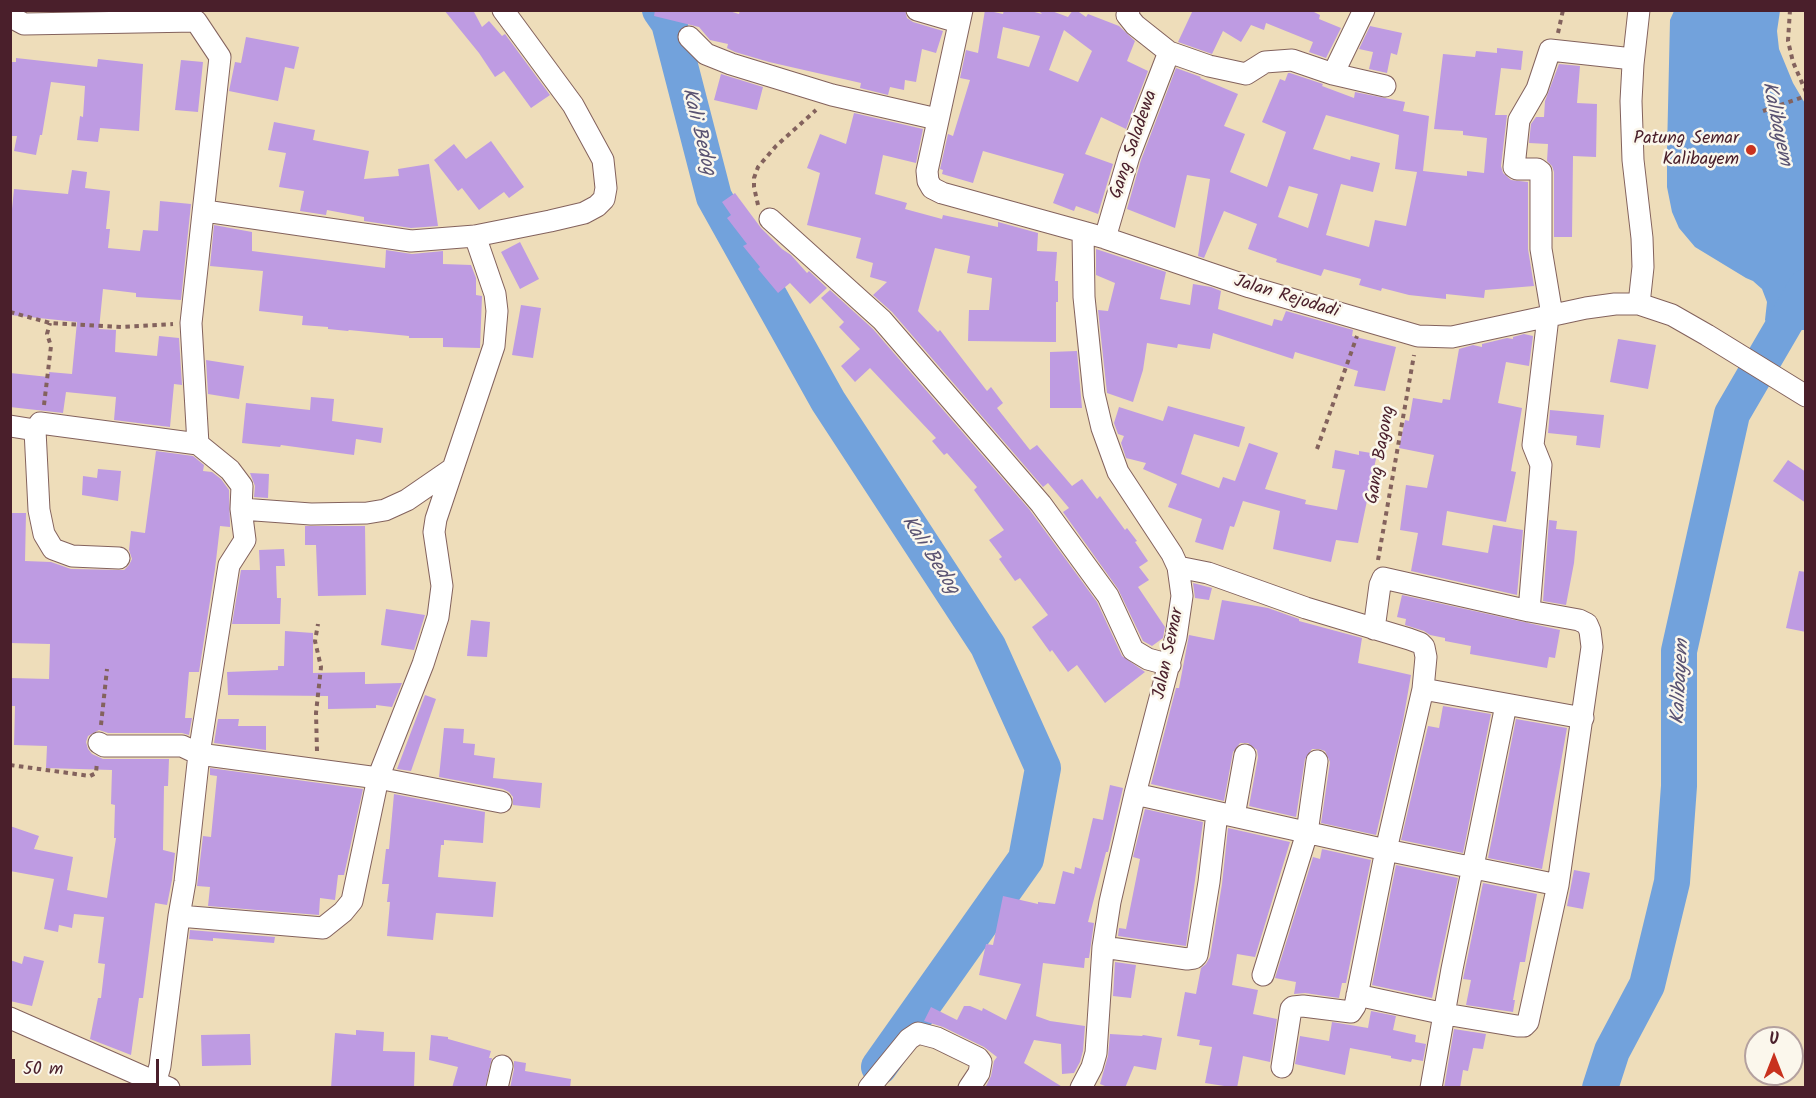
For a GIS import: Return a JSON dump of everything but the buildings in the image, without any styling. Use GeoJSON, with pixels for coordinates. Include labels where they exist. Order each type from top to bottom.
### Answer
{"type":"FeatureCollection","features":[{"type":"Feature","properties":{"kind":"street"},"geometry":{"type":"LineString","coordinates":[[205,211],[411,241],[475,236],[584,213],[597,206],[604,199],[606,188],[603,160],[593,138],[573,105],[503,10]]}},
{"type":"Feature","properties":{"kind":"street"},"geometry":{"type":"LineString","coordinates":[[917,10],[960,16]]}},
{"type":"Feature","properties":{"kind":"street"},"geometry":{"type":"LineString","coordinates":[[1129,10],[1127,15],[1135,25],[1169,52],[1228,71],[1246,74],[1266,62],[1292,60],[1333,74],[1385,86]]}},
{"type":"Feature","properties":{"kind":"street"},"geometry":{"type":"LineString","coordinates":[[1333,74],[1364,10]]}},
{"type":"Feature","properties":{"kind":"street"},"geometry":{"type":"LineString","coordinates":[[1639,10],[1631,101],[1632,140],[1643,248],[1640,304]]}},
{"type":"Feature","properties":{"kind":"street","name":"Jalan Rejodadi"},"geometry":{"type":"LineString","coordinates":[[960,16],[927,171],[928,181],[933,188],[942,193],[1105,238],[1250,287],[1418,336],[1452,337],[1615,304],[1640,304],[1672,315],[1797,391]]}},
{"type":"Feature","properties":{"kind":"street"},"geometry":{"type":"LineString","coordinates":[[11,17],[24,24],[196,21],[220,57],[191,323],[198,444]]}},
{"type":"Feature","properties":{"kind":"street"},"geometry":{"type":"LineString","coordinates":[[689,37],[714,59],[832,95],[937,119]]}},
{"type":"Feature","properties":{"kind":"street"},"geometry":{"type":"LineString","coordinates":[[1529,611],[1541,465],[1533,445],[1550,316],[1541,249],[1541,172],[1537,169],[1514,167],[1519,120],[1538,89],[1550,50],[1633,59]]}},
{"type":"Feature","properties":{"kind":"street","name":"Gang Saladewa"},"geometry":{"type":"LineString","coordinates":[[1105,238],[1129,156],[1169,52]]}},
{"type":"Feature","properties":{"kind":"street"},"geometry":{"type":"LineString","coordinates":[[770,219],[882,320],[986,439],[1056,525],[1108,596],[1127,642],[1133,650],[1148,659],[1170,665]]}},
{"type":"Feature","properties":{"kind":"street","name":"Jalan Semar"},"geometry":{"type":"LineString","coordinates":[[1081,1088],[1092,1067],[1096,1053],[1103,947],[1110,902],[1135,794],[1170,665],[1181,605],[1178,567],[1172,554],[1118,472],[1102,429],[1094,394],[1084,297],[1083,232]]}},
{"type":"Feature","properties":{"kind":"street"},"geometry":{"type":"LineString","coordinates":[[179,916],[323,928],[344,912],[352,901],[378,778],[423,664],[438,617],[442,585],[434,532],[436,519],[490,362],[497,325],[495,294],[475,236]]}},
{"type":"Feature","properties":{"kind":"street"},"geometry":{"type":"LineString","coordinates":[[10,426],[37,426],[198,444],[230,470],[242,486],[245,540],[230,565],[199,754],[185,882],[160,1066],[163,1084],[146,1079],[10,1018]]}},
{"type":"Feature","properties":{"kind":"street"},"geometry":{"type":"LineString","coordinates":[[37,426],[39,510],[44,534],[53,549],[72,556],[119,558]]}},
{"type":"Feature","properties":{"kind":"street"},"geometry":{"type":"LineString","coordinates":[[242,509],[311,514],[367,513],[385,510],[407,500],[452,469]]}},
{"type":"Feature","properties":{"kind":"street"},"geometry":{"type":"LineString","coordinates":[[1178,567],[1208,573],[1272,597],[1409,639],[1424,647],[1426,657],[1423,689],[1386,850],[1356,1006],[1351,1012],[1297,1005],[1290,1009],[1282,1067]]}},
{"type":"Feature","properties":{"kind":"street"},"geometry":{"type":"LineString","coordinates":[[1358,995],[1444,1014],[1517,1026],[1524,1026],[1528,1022],[1558,885],[1592,647],[1587,624],[1579,620],[1383,578],[1374,629]]}},
{"type":"Feature","properties":{"kind":"street"},"geometry":{"type":"LineString","coordinates":[[1423,689],[1583,718]]}},
{"type":"Feature","properties":{"kind":"street"},"geometry":{"type":"LineString","coordinates":[[1431,1088],[1506,705]]}},
{"type":"Feature","properties":{"kind":"street"},"geometry":{"type":"LineString","coordinates":[[99,742],[104,746],[182,746],[199,754],[378,778],[501,802]]}},
{"type":"Feature","properties":{"kind":"street"},"geometry":{"type":"LineString","coordinates":[[1103,947],[1187,959],[1197,955],[1209,882],[1226,815],[1245,755]]}},
{"type":"Feature","properties":{"kind":"street"},"geometry":{"type":"LineString","coordinates":[[1263,975],[1307,833],[1317,761]]}},
{"type":"Feature","properties":{"kind":"street"},"geometry":{"type":"LineString","coordinates":[[1135,794],[1386,850],[1558,885]]}},
{"type":"Feature","properties":{"kind":"street"},"geometry":{"type":"LineString","coordinates":[[869,1088],[909,1039],[918,1034],[937,1038],[978,1058],[981,1062],[979,1073],[969,1088]]}},
{"type":"Feature","properties":{"kind":"street"},"geometry":{"type":"LineString","coordinates":[[497,1088],[502,1066]]}},
{"type":"Feature","properties":{"kind":"path"},"geometry":{"type":"LineString","coordinates":[[1762,111],[1805,94],[1788,41],[1790,10]]}},
{"type":"Feature","properties":{"kind":"path"},"geometry":{"type":"LineString","coordinates":[[770,219],[754,196],[754,178],[758,167],[776,146],[832,95]]}},
{"type":"Feature","properties":{"kind":"path"},"geometry":{"type":"LineString","coordinates":[[10,312],[50,323],[121,327],[191,323]]}},
{"type":"Feature","properties":{"kind":"path"},"geometry":{"type":"LineString","coordinates":[[1317,449],[1362,321]]}},
{"type":"Feature","properties":{"kind":"path"},"geometry":{"type":"LineString","coordinates":[[37,426],[51,346],[48,334],[50,323]]}},
{"type":"Feature","properties":{"kind":"path","name":"Gang Bagong"},"geometry":{"type":"LineString","coordinates":[[1383,578],[1378,559],[1380,542],[1418,336]]}},
{"type":"Feature","properties":{"kind":"path"},"geometry":{"type":"LineString","coordinates":[[318,624],[315,641],[321,667],[316,712],[318,770]]}},
{"type":"Feature","properties":{"kind":"path"},"geometry":{"type":"LineString","coordinates":[[10,765],[94,776],[107,669]]}},
{"type":"Feature","properties":{"kind":"water"},"geometry":{"type":"Polygon","coordinates":[[[1674,11],[1780,11],[1777,31],[1779,49],[1793,83],[1806,105],[1805,330],[1799,330],[1793,335],[1770,327],[1765,320],[1767,302],[1762,289],[1753,281],[1695,247],[1679,228],[1672,212],[1667,187],[1667,151],[1670,20],[1674,11]]]}},
{"type":"Feature","properties":{"kind":"waterway","name":"Kali Bedog"},"geometry":{"type":"LineString","coordinates":[[660,10],[669,23],[714,197],[828,401],[988,646],[1043,768],[1026,859],[879,1067]]}},
{"type":"Feature","properties":{"kind":"waterway","name":"Kalibayem"},"geometry":{"type":"LineString","coordinates":[[1600,1088],[1612,1051],[1647,985],[1672,882],[1679,786],[1679,651],[1732,414],[1806,287]]}},
{"type":"Feature","properties":{"kind":"place","name":"Patung Semar Kalibayem"},"geometry":{"type":"Point","coordinates":[1751,150]}}]}
